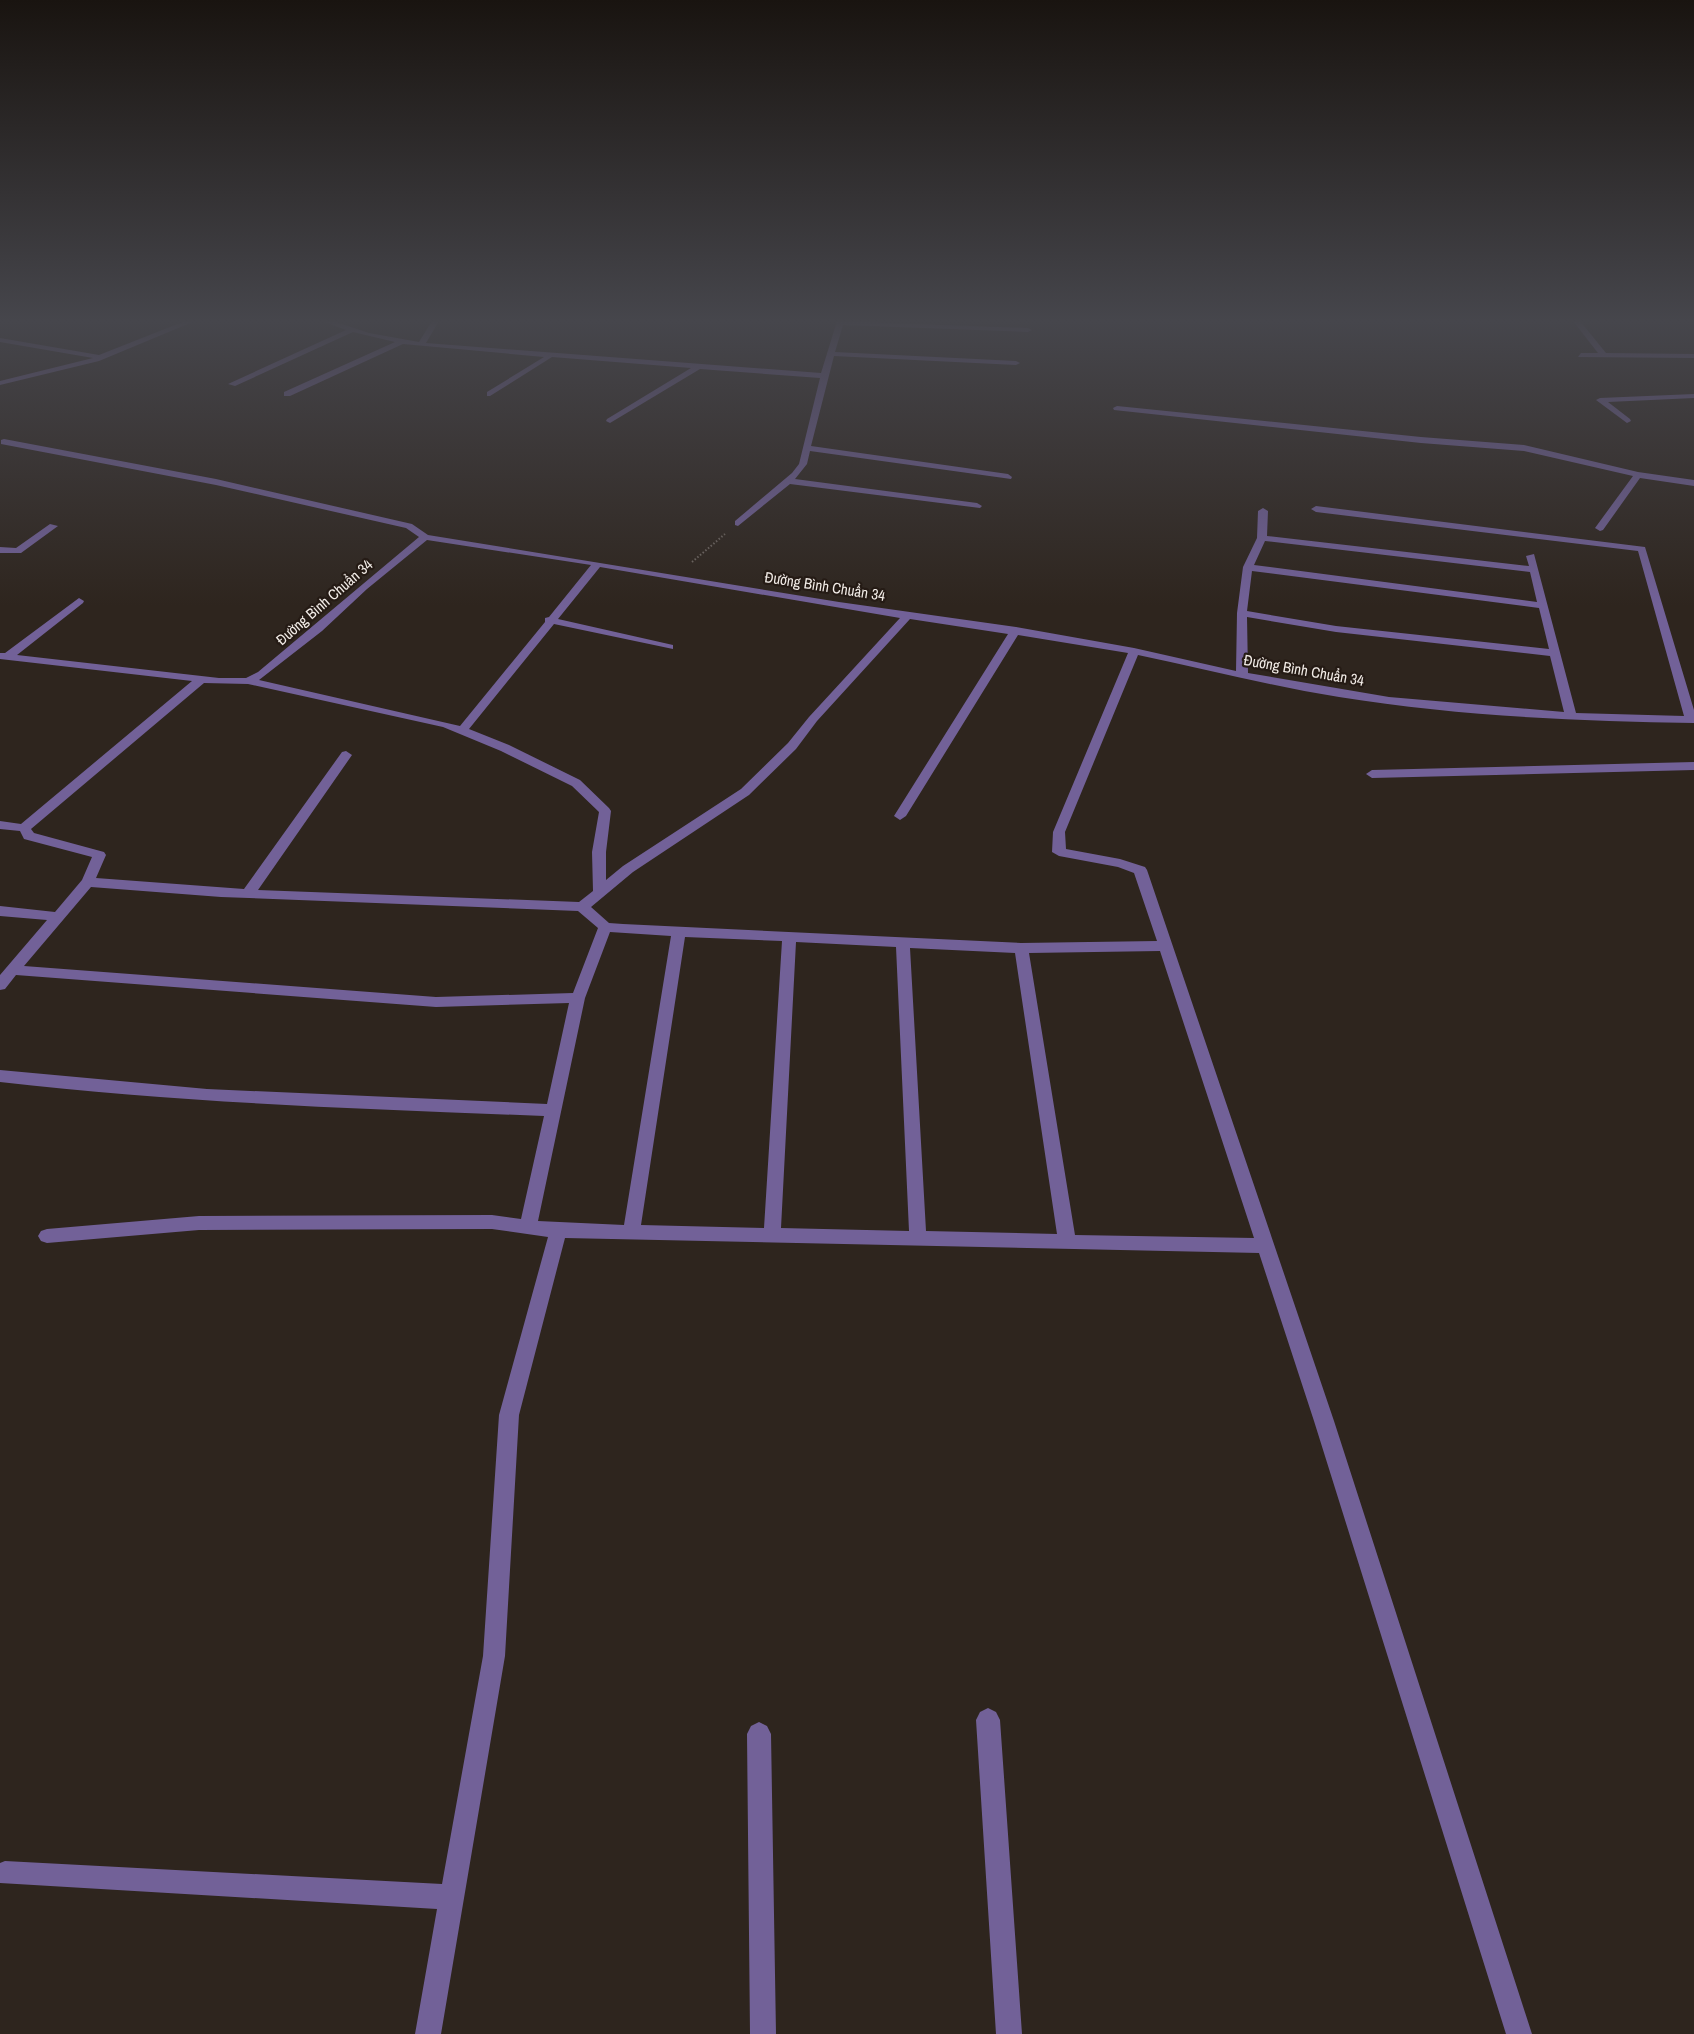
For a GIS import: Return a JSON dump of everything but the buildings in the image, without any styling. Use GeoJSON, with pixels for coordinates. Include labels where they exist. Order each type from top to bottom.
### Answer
{"type":"FeatureCollection","features":[{"type":"Feature","properties":{"kind":"street"},"geometry":{"type":"LineString","coordinates":[[610,421],[618,416]]}},
{"type":"Feature","properties":{"kind":"street"},"geometry":{"type":"LineString","coordinates":[[738,523],[787,481],[803,464],[813,416]]}},
{"type":"Feature","properties":{"kind":"street"},"geometry":{"type":"LineString","coordinates":[[1192,416],[1421,440],[1524,448],[1638,475],[1694,483]]}},
{"type":"Feature","properties":{"kind":"street"},"geometry":{"type":"LineString","coordinates":[[1620,416],[1627,422]]}},
{"type":"Feature","properties":{"kind":"street"},"geometry":{"type":"LineString","coordinates":[[4,442],[216,482],[409,526],[425,537]]}},
{"type":"Feature","properties":{"kind":"street"},"geometry":{"type":"LineString","coordinates":[[805,448],[1008,477]]}},
{"type":"Feature","properties":{"kind":"street"},"geometry":{"type":"LineString","coordinates":[[1600,528],[1638,475]]}},
{"type":"Feature","properties":{"kind":"street"},"geometry":{"type":"LineString","coordinates":[[787,481],[977,506]]}},
{"type":"Feature","properties":{"kind":"street"},"geometry":{"type":"LineString","coordinates":[[1316,510],[1642,549],[1692,720]]}},
{"type":"Feature","properties":{"kind":"street"},"geometry":{"type":"LineString","coordinates":[[1242,675],[1242,613],[1248,567],[1262,538],[1263,511]]}},
{"type":"Feature","properties":{"kind":"street"},"geometry":{"type":"LineString","coordinates":[[0,549],[18,551],[54,526]]}},
{"type":"Feature","properties":{"kind":"street","name":"Đường Bình Chuẩn 34"},"geometry":{"type":"LineString","coordinates":[[248,681],[274,665],[318,629],[363,587],[425,537],[1016,630],[1134,651],[1291,686],[1414,704],[1571,717],[1692,720]]}},
{"type":"Feature","properties":{"kind":"street"},"geometry":{"type":"LineString","coordinates":[[1262,538],[1535,570]]}},
{"type":"Feature","properties":{"kind":"street"},"geometry":{"type":"LineString","coordinates":[[1531,556],[1571,717]]}},
{"type":"Feature","properties":{"kind":"street"},"geometry":{"type":"LineString","coordinates":[[462,731],[549,620],[597,564]]}},
{"type":"Feature","properties":{"kind":"street"},"geometry":{"type":"LineString","coordinates":[[1248,567],[1544,606]]}},
{"type":"Feature","properties":{"kind":"street"},"geometry":{"type":"LineString","coordinates":[[4,656],[79,601]]}},
{"type":"Feature","properties":{"kind":"street"},"geometry":{"type":"LineString","coordinates":[[1242,613],[1336,629],[1555,653]]}},
{"type":"Feature","properties":{"kind":"street"},"geometry":{"type":"LineString","coordinates":[[582,907],[628,869],[745,792],[792,746],[813,719],[909,614]]}},
{"type":"Feature","properties":{"kind":"street"},"geometry":{"type":"LineString","coordinates":[[549,620],[669,647]]}},
{"type":"Feature","properties":{"kind":"street"},"geometry":{"type":"LineString","coordinates":[[900,816],[1016,630]]}},
{"type":"Feature","properties":{"kind":"street"},"geometry":{"type":"LineString","coordinates":[[1134,651],[1059,832],[1059,852],[1120,862],[1140,870],[1324,1421],[1519,2034]]}},
{"type":"Feature","properties":{"kind":"street"},"geometry":{"type":"LineString","coordinates":[[4,656],[201,680],[248,681],[446,724],[505,748],[576,783],[605,811],[599,852],[600,892]]}},
{"type":"Feature","properties":{"kind":"street"},"geometry":{"type":"LineString","coordinates":[[0,825],[24,828],[201,680]]}},
{"type":"Feature","properties":{"kind":"street"},"geometry":{"type":"LineString","coordinates":[[248,894],[346,755]]}},
{"type":"Feature","properties":{"kind":"street"},"geometry":{"type":"LineString","coordinates":[[1372,774],[1694,766]]}},
{"type":"Feature","properties":{"kind":"street"},"geometry":{"type":"LineString","coordinates":[[0,985],[88,882],[99,855],[29,836],[24,828]]}},
{"type":"Feature","properties":{"kind":"street"},"geometry":{"type":"LineString","coordinates":[[88,882],[248,894],[582,907],[605,927],[679,932],[1021,948],[1165,946]]}},
{"type":"Feature","properties":{"kind":"street"},"geometry":{"type":"LineString","coordinates":[[0,911],[58,917]]}},
{"type":"Feature","properties":{"kind":"street"},"geometry":{"type":"LineString","coordinates":[[528,1227],[578,998],[605,927]]}},
{"type":"Feature","properties":{"kind":"street"},"geometry":{"type":"LineString","coordinates":[[631,1233],[679,932]]}},
{"type":"Feature","properties":{"kind":"street"},"geometry":{"type":"LineString","coordinates":[[772,1236],[789,937]]}},
{"type":"Feature","properties":{"kind":"street"},"geometry":{"type":"LineString","coordinates":[[903,942],[918,1239]]}},
{"type":"Feature","properties":{"kind":"street"},"geometry":{"type":"LineString","coordinates":[[1021,948],[1067,1242]]}},
{"type":"Feature","properties":{"kind":"street"},"geometry":{"type":"LineString","coordinates":[[12,970],[436,1002],[578,998]]}},
{"type":"Feature","properties":{"kind":"street"},"geometry":{"type":"LineString","coordinates":[[0,1076],[74,1086],[364,1103],[554,1110]]}},
{"type":"Feature","properties":{"kind":"street"},"geometry":{"type":"LineString","coordinates":[[46,1236],[199,1223],[492,1222],[558,1231],[1266,1246]]}},
{"type":"Feature","properties":{"kind":"street"},"geometry":{"type":"LineString","coordinates":[[428,2034],[494,1656],[509,1415],[558,1231]]}},
{"type":"Feature","properties":{"kind":"street"},"geometry":{"type":"LineString","coordinates":[[988,1720],[1010,2034]]}},
{"type":"Feature","properties":{"kind":"street"},"geometry":{"type":"LineString","coordinates":[[759,1734],[763,2034]]}},
{"type":"Feature","properties":{"kind":"street"},"geometry":{"type":"LineString","coordinates":[[5,1873],[452,1897]]}},
{"type":"Feature","properties":{"kind":"path"},"geometry":{"type":"LineString","coordinates":[[675,576],[738,523]]}}]}
